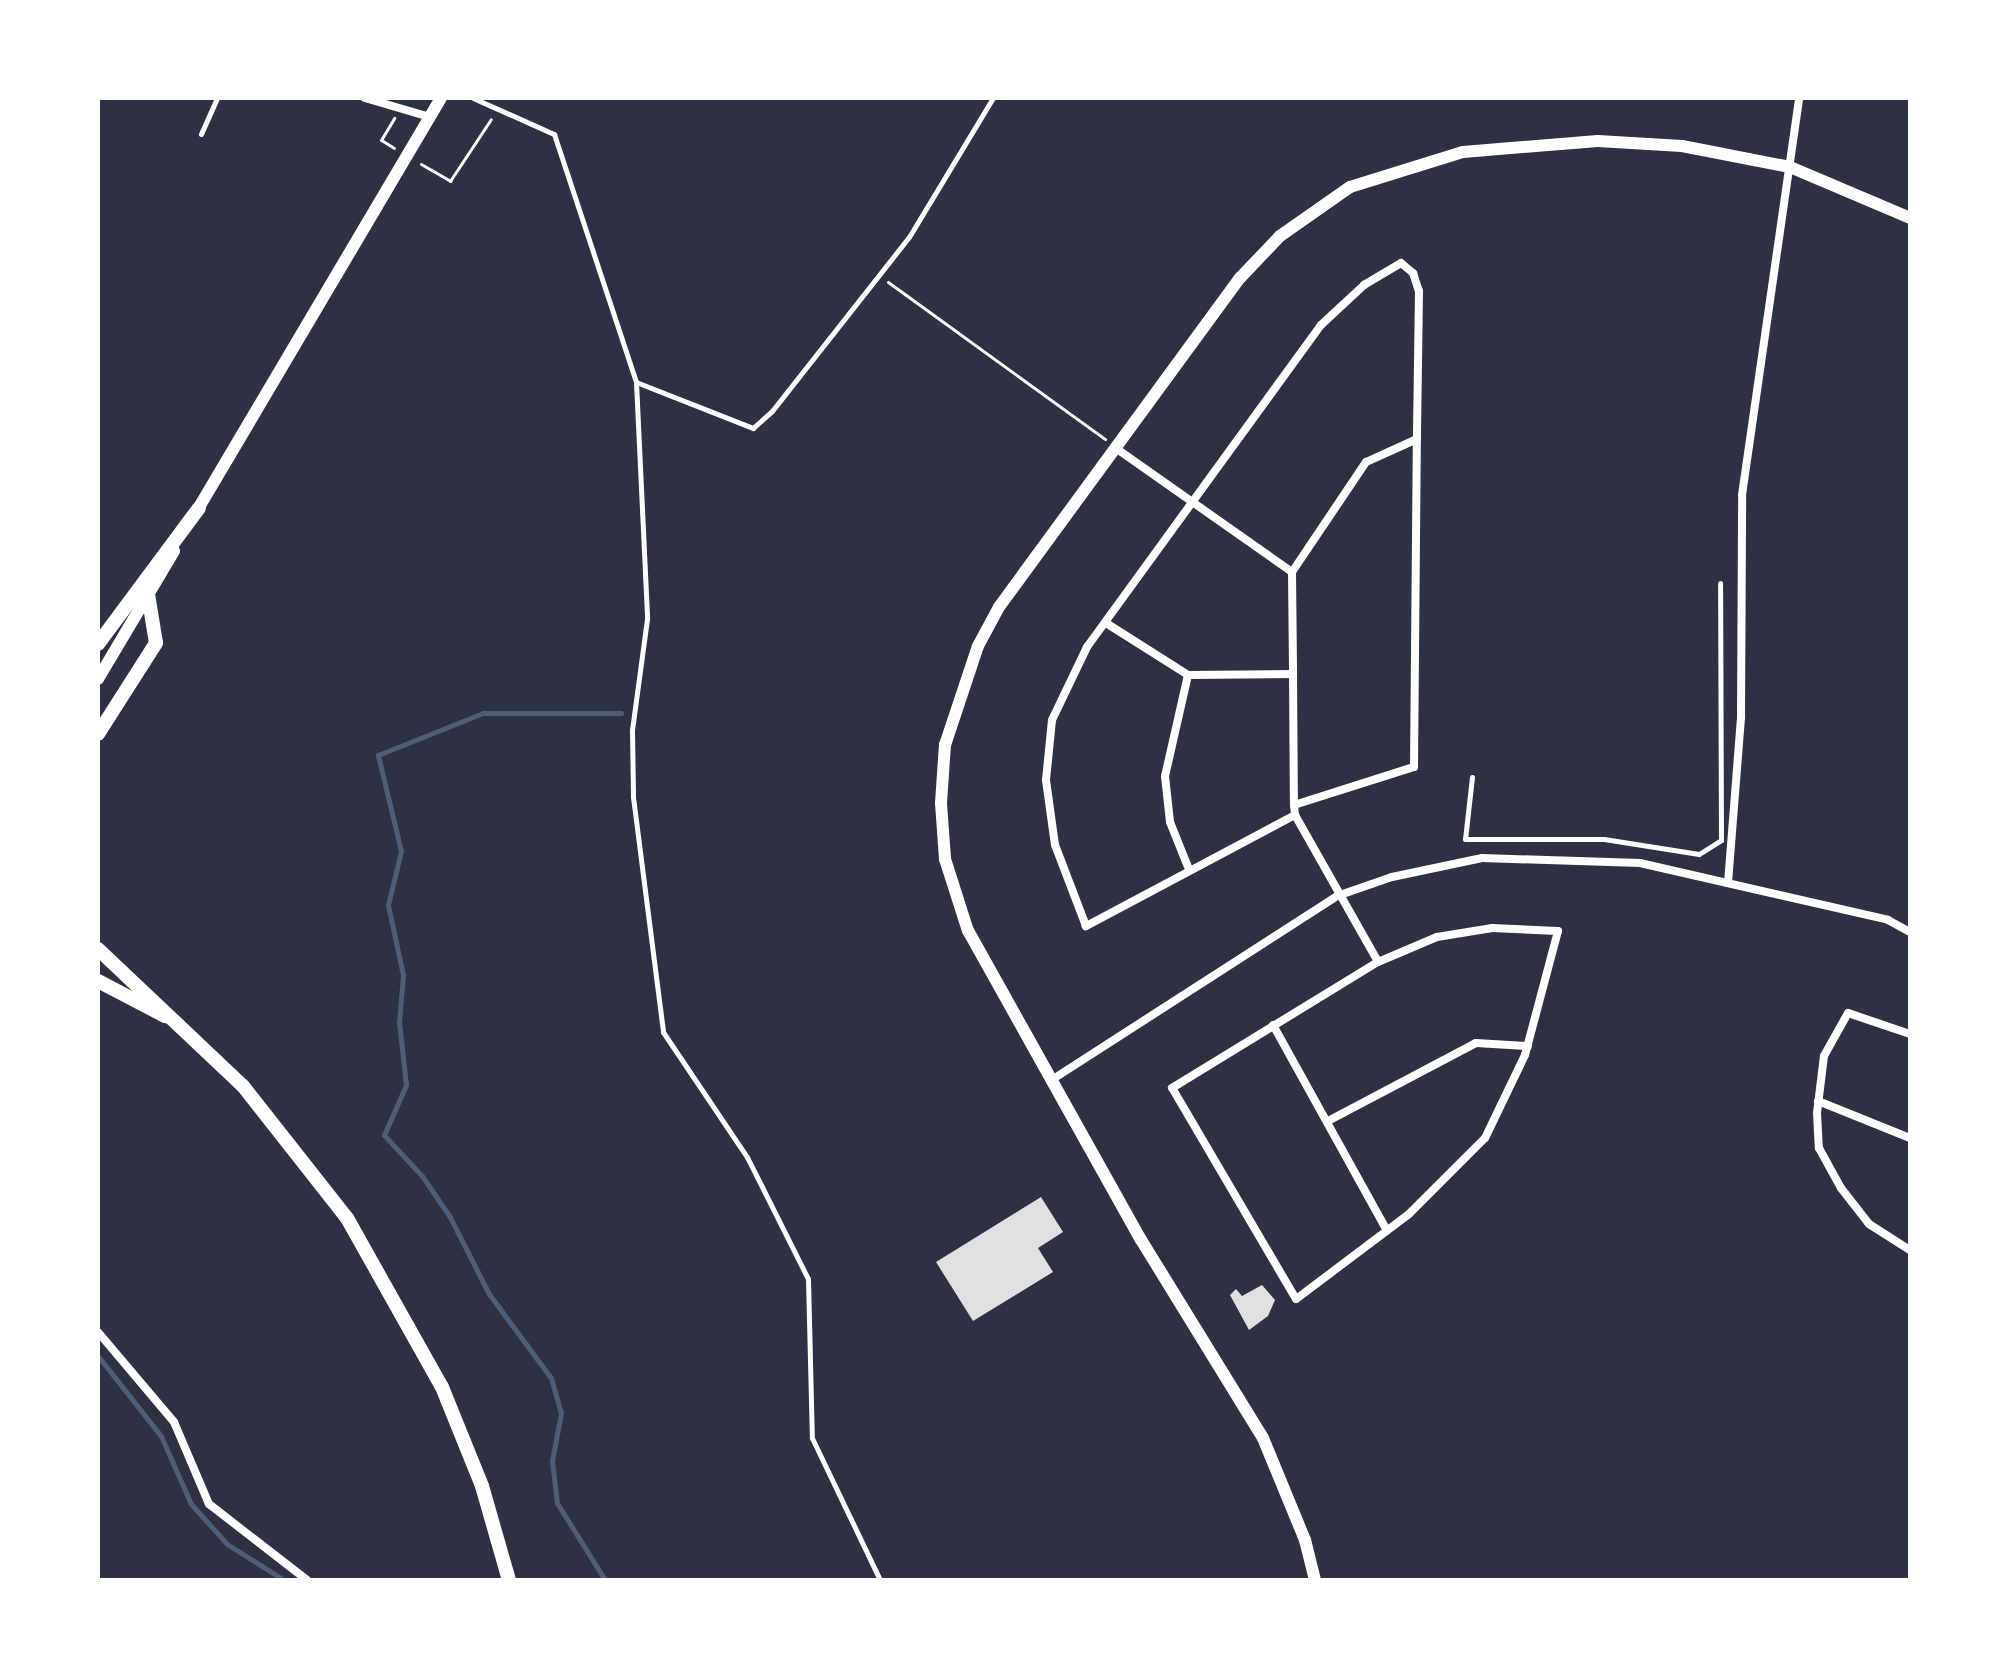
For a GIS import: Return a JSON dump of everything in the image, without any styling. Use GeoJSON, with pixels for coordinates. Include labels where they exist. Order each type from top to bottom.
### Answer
{"type":"FeatureCollection","features":[{"type":"Feature","properties":{"kind":"main road"},"geometry":{"type":"LineString","coordinates":[[98,644],[199,508]]}},
{"type":"Feature","properties":{"kind":"main road"},"geometry":{"type":"LineString","coordinates":[[98,734],[156,643],[148,594]]}},
{"type":"Feature","properties":{"kind":"main road"},"geometry":{"type":"LineString","coordinates":[[98,935],[129,976]]}},
{"type":"Feature","properties":{"kind":"main road"},"geometry":{"type":"LineString","coordinates":[[98,949],[180,1024],[296,1150],[391,1290],[442,1387],[482,1486],[509,1580]]}},
{"type":"Feature","properties":{"kind":"main road"},"geometry":{"type":"LineString","coordinates":[[98,981],[180,1024]]}},
{"type":"Feature","properties":{"kind":"street"},"geometry":{"type":"LineString","coordinates":[[365,98],[430,117]]}},
{"type":"Feature","properties":{"kind":"street"},"geometry":{"type":"LineString","coordinates":[[98,679],[441,98]]}},
{"type":"Feature","properties":{"kind":"street"},"geometry":{"type":"LineString","coordinates":[[1728,883],[1741,717],[1742,495],[1764,317],[1799,98]]}},
{"type":"Feature","properties":{"kind":"street"},"geometry":{"type":"LineString","coordinates":[[1315,1580],[1305,1540],[1263,1438],[1050,1081],[968,931],[945,859],[941,803],[945,745],[958,695],[999,607],[1259,255],[1350,187],[1463,152],[1598,141],[1682,146],[1790,167],[1910,218]]}},
{"type":"Feature","properties":{"kind":"street"},"geometry":{"type":"LineString","coordinates":[[1294,805],[1414,767],[1419,291],[1413,273],[1401,263],[1364,285],[1321,325],[1087,647],[1052,720],[1046,780],[1055,845],[1086,926],[1188,867],[1295,815]]}},
{"type":"Feature","properties":{"kind":"street"},"geometry":{"type":"LineString","coordinates":[[1378,962],[1337,896],[1295,815],[1292,572],[1366,462],[1417,439]]}},
{"type":"Feature","properties":{"kind":"street"},"geometry":{"type":"LineString","coordinates":[[1117,449],[1292,572]]}},
{"type":"Feature","properties":{"kind":"street"},"geometry":{"type":"LineString","coordinates":[[1106,623],[1188,675],[1293,674]]}},
{"type":"Feature","properties":{"kind":"street"},"geometry":{"type":"LineString","coordinates":[[1188,675],[1165,776],[1170,822],[1188,867]]}},
{"type":"Feature","properties":{"kind":"street"},"geometry":{"type":"LineString","coordinates":[[1050,1081],[1337,896],[1392,877],[1482,858],[1640,863],[1888,920],[1910,932]]}},
{"type":"Feature","properties":{"kind":"street"},"geometry":{"type":"LineString","coordinates":[[1492,928],[1558,931],[1528,1046],[1485,1138],[1441,1186],[1296,1299],[1172,1088],[1273,1025],[1378,962],[1437,937],[1492,928]]}},
{"type":"Feature","properties":{"kind":"street"},"geometry":{"type":"LineString","coordinates":[[1910,1034],[1848,1013],[1824,1056],[1818,1101],[1819,1148],[1841,1188],[1869,1224],[1910,1250]]}},
{"type":"Feature","properties":{"kind":"street"},"geometry":{"type":"LineString","coordinates":[[1273,1025],[1387,1231]]}},
{"type":"Feature","properties":{"kind":"street"},"geometry":{"type":"LineString","coordinates":[[1328,1121],[1476,1043],[1528,1046]]}},
{"type":"Feature","properties":{"kind":"street"},"geometry":{"type":"LineString","coordinates":[[1818,1101],[1910,1138]]}},
{"type":"Feature","properties":{"kind":"street"},"geometry":{"type":"LineString","coordinates":[[98,1332],[174,1422],[209,1504],[307,1580]]}},
{"type":"Feature","properties":{"kind":"lane"},"geometry":{"type":"LineString","coordinates":[[201,134],[217,98]]}},
{"type":"Feature","properties":{"kind":"lane"},"geometry":{"type":"LineString","coordinates":[[473,98],[554,134],[636,382],[647,619],[632,730],[633,797],[663,1032],[747,1157],[808,1279],[812,1438],[880,1580]]}},
{"type":"Feature","properties":{"kind":"lane"},"geometry":{"type":"LineString","coordinates":[[636,382],[753,428],[772,411],[909,237],[993,98]]}},
{"type":"Feature","properties":{"kind":"lane"},"geometry":{"type":"LineString","coordinates":[[1472,777],[1465,839],[1604,839],[1699,854],[1721,840],[1720,583]]}},
{"type":"Feature","properties":{"kind":"path"},"geometry":{"type":"LineString","coordinates":[[401,108],[381,140],[450,181],[498,109]]}},
{"type":"Feature","properties":{"kind":"path"},"geometry":{"type":"LineString","coordinates":[[878,275],[1117,449]]}},
{"type":"Feature","properties":{"kind":"building"},"geometry":{"type":"Polygon","coordinates":[[[1041,1197],[1063,1232],[1038,1248],[1053,1272],[973,1321],[936,1262],[1041,1197]]]}},
{"type":"Feature","properties":{"kind":"building"},"geometry":{"type":"Polygon","coordinates":[[[1262,1285],[1275,1300],[1268,1316],[1249,1330],[1230,1295],[1236,1289],[1242,1296],[1262,1285]]]}},
{"type":"Feature","properties":{"kind":"waterway"},"geometry":{"type":"LineString","coordinates":[[605,1580],[557,1503],[552,1461],[561,1413],[551,1378],[489,1294],[450,1217],[422,1176],[384,1135],[406,1085],[399,1022],[403,975],[388,905],[401,851],[378,755],[483,713],[621,713]]}},
{"type":"Feature","properties":{"kind":"waterway"},"geometry":{"type":"LineString","coordinates":[[98,1356],[161,1436],[191,1504],[227,1544],[284,1580]]}}]}
